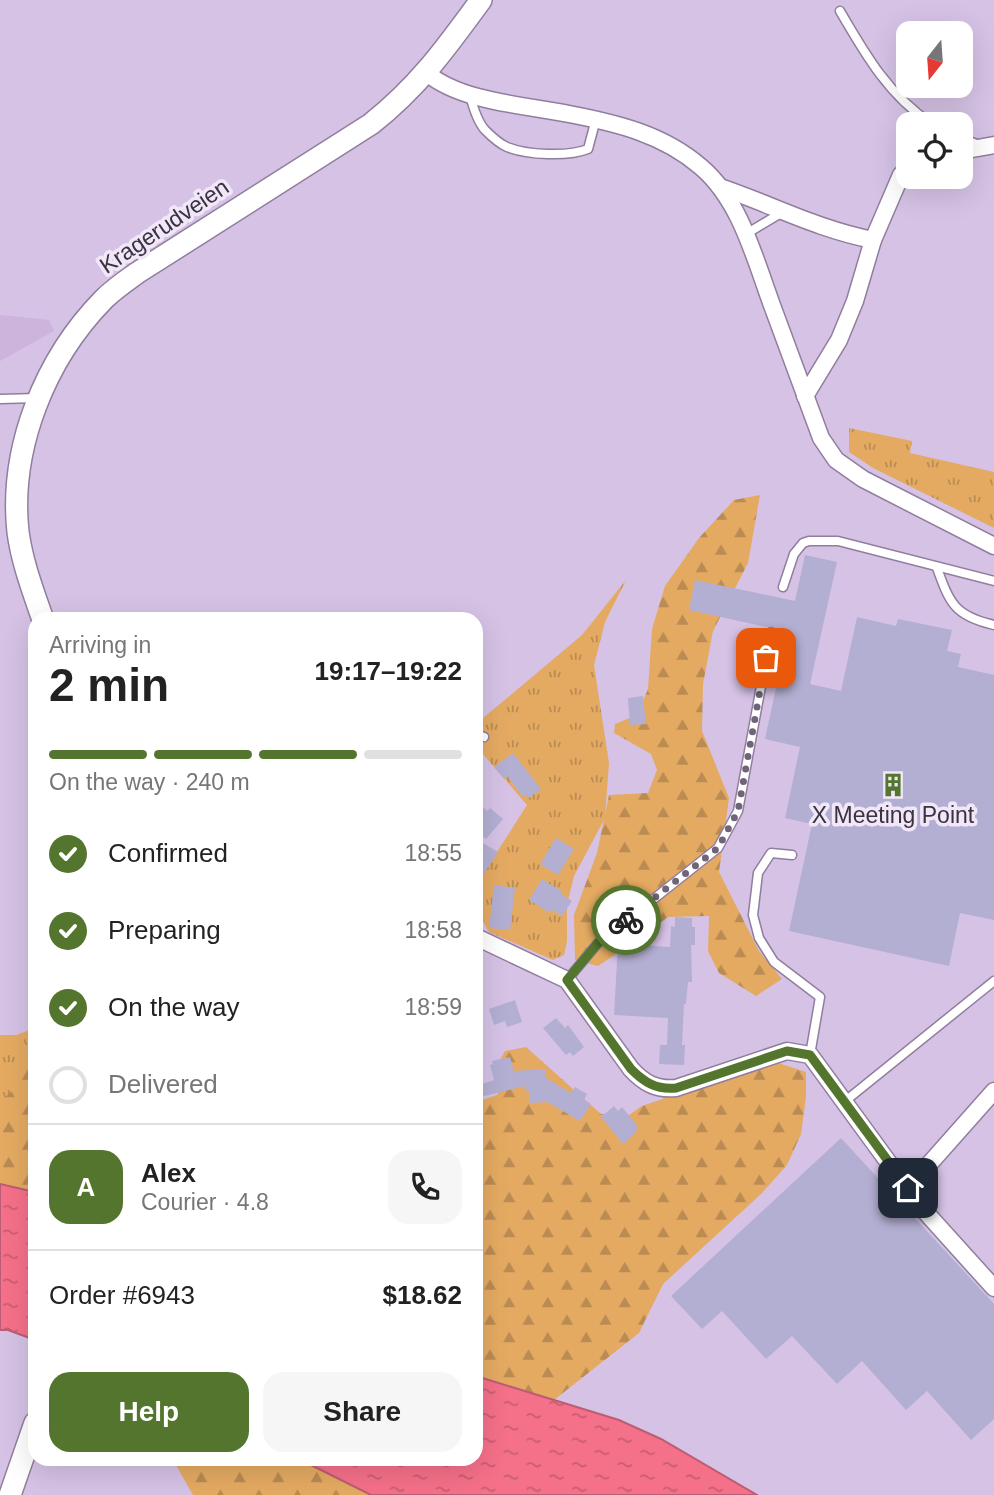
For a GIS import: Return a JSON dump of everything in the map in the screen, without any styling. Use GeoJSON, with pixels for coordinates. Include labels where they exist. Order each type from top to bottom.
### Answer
{"type":"FeatureCollection","features":[{"type":"Feature","properties":{"kind":"main road","name":"Kragerudveien"},"geometry":{"type":"LineString","coordinates":[[40,612],[22,554],[18,530],[18,489],[24,449],[38,398],[59,356],[87,317],[106,297],[137,273],[371,124],[398,103],[427,73],[481,0]]}},
{"type":"Feature","properties":{"kind":"main road"},"geometry":{"type":"LineString","coordinates":[[10,1495],[28,1443]]}},
{"type":"Feature","properties":{"kind":"street"},"geometry":{"type":"LineString","coordinates":[[427,73],[443,85],[470,95],[627,127],[657,138],[702,167],[720,187],[746,234],[821,438],[836,460],[863,479],[994,546]]}},
{"type":"Feature","properties":{"kind":"street"},"geometry":{"type":"LineString","coordinates":[[720,187],[781,213],[846,235],[873,240]]}},
{"type":"Feature","properties":{"kind":"street"},"geometry":{"type":"LineString","coordinates":[[805,396],[839,340],[855,301],[873,240],[896,187]]}},
{"type":"Feature","properties":{"kind":"street"},"geometry":{"type":"LineString","coordinates":[[483,940],[567,980],[631,1069],[643,1081],[664,1089],[700,1082],[787,1051],[810,1055],[921,1207],[994,1287]]}},
{"type":"Feature","properties":{"kind":"street"},"geometry":{"type":"LineString","coordinates":[[908,1188],[994,1091]]}},
{"type":"Feature","properties":{"kind":"lane"},"geometry":{"type":"LineString","coordinates":[[840,10],[883,79],[900,99],[917,112]]}},
{"type":"Feature","properties":{"kind":"lane"},"geometry":{"type":"LineString","coordinates":[[470,95],[485,130],[506,146],[544,153],[576,153],[588,149],[596,119]]}},
{"type":"Feature","properties":{"kind":"lane"},"geometry":{"type":"LineString","coordinates":[[746,234],[781,213]]}},
{"type":"Feature","properties":{"kind":"lane"},"geometry":{"type":"LineString","coordinates":[[0,399],[38,398]]}},
{"type":"Feature","properties":{"kind":"lane"},"geometry":{"type":"LineString","coordinates":[[783,587],[794,554],[803,542],[809,541],[838,541],[994,581]]}},
{"type":"Feature","properties":{"kind":"lane"},"geometry":{"type":"LineString","coordinates":[[937,568],[945,591],[959,612],[972,620],[994,625]]}},
{"type":"Feature","properties":{"kind":"lane"},"geometry":{"type":"LineString","coordinates":[[567,980],[598,943],[718,848],[738,811],[771,632]]}},
{"type":"Feature","properties":{"kind":"lane"},"geometry":{"type":"LineString","coordinates":[[792,855],[771,853],[758,873],[753,915],[759,938],[774,962],[820,997],[810,1055]]}},
{"type":"Feature","properties":{"kind":"lane"},"geometry":{"type":"LineString","coordinates":[[844,1102],[994,981]]}},
{"type":"Feature","properties":{"kind":"shaded area"},"geometry":{"type":"Polygon","coordinates":[[[0,315],[49,320],[54,331],[0,361],[0,315]]]}},
{"type":"Feature","properties":{"kind":"green space"},"geometry":{"type":"Polygon","coordinates":[[[849,428],[912,441],[910,453],[994,472],[994,528],[873,468],[849,452],[849,428]]]}},
{"type":"Feature","properties":{"kind":"green space"},"geometry":{"type":"Polygon","coordinates":[[[760,495],[748,563],[713,631],[703,684],[702,731],[729,798],[719,872],[759,951],[782,979],[756,996],[719,973],[708,951],[709,916],[668,917],[598,966],[575,960],[574,915],[597,853],[609,795],[648,793],[657,770],[651,754],[614,733],[615,724],[637,715],[648,689],[652,629],[665,586],[699,538],[734,500],[760,495]]]}},
{"type":"Feature","properties":{"kind":"green space"},"geometry":{"type":"Polygon","coordinates":[[[626,580],[605,622],[594,665],[609,763],[605,818],[574,876],[567,905],[567,941],[564,955],[553,960],[489,932],[483,921],[483,874],[527,805],[483,754],[483,718],[582,635],[626,580]]]}},
{"type":"Feature","properties":{"kind":"green space"},"geometry":{"type":"Polygon","coordinates":[[[28,1031],[28,1194],[0,1186],[0,1035],[16,1035],[28,1031]]]}},
{"type":"Feature","properties":{"kind":"green space"},"geometry":{"type":"Polygon","coordinates":[[[526,1047],[601,1114],[626,1117],[642,1106],[772,1061],[806,1072],[801,1134],[787,1165],[761,1194],[663,1284],[639,1333],[554,1400],[483,1378],[483,1100],[497,1095],[504,1084],[500,1060],[505,1051],[526,1047]]]}},
{"type":"Feature","properties":{"kind":"green space"},"geometry":{"type":"Polygon","coordinates":[[[28,1063],[28,1190],[0,1184],[0,1102],[13,1090],[28,1063]]]}},
{"type":"Feature","properties":{"kind":"green space"},"geometry":{"type":"Polygon","coordinates":[[[176,1466],[313,1466],[371,1495],[193,1495],[176,1466]]]}},
{"type":"Feature","properties":{"kind":"water"},"geometry":{"type":"Polygon","coordinates":[[[0,1184],[28,1190],[28,1337],[0,1330],[0,1184]]]}},
{"type":"Feature","properties":{"kind":"water"},"geometry":{"type":"Polygon","coordinates":[[[483,1378],[619,1420],[661,1439],[757,1495],[371,1495],[313,1466],[483,1466],[483,1378]]]}},
{"type":"Feature","properties":{"kind":"building","name":"X Meeting Point"},"geometry":{"type":"Polygon","coordinates":[[[805,555],[837,562],[810,684],[841,691],[857,617],[896,626],[898,619],[952,630],[947,651],[961,654],[958,667],[994,675],[994,920],[960,913],[949,966],[789,931],[812,824],[785,818],[800,747],[765,739],[788,632],[777,630],[773,626],[766,627],[689,610],[695,580],[795,601],[805,555]]]}},
{"type":"Feature","properties":{"kind":"building"},"geometry":{"type":"Polygon","coordinates":[[[643,696],[646,724],[630,725],[628,698],[643,696]]]}},
{"type":"Feature","properties":{"kind":"building"},"geometry":{"type":"Polygon","coordinates":[[[513,753],[541,789],[529,798],[527,795],[523,797],[507,776],[504,779],[494,767],[513,753]]]}},
{"type":"Feature","properties":{"kind":"building"},"geometry":{"type":"Polygon","coordinates":[[[483,807],[487,811],[490,808],[503,819],[486,839],[483,836],[483,807]]]}},
{"type":"Feature","properties":{"kind":"building"},"geometry":{"type":"Polygon","coordinates":[[[556,838],[574,849],[558,875],[540,864],[556,838]]]}},
{"type":"Feature","properties":{"kind":"building"},"geometry":{"type":"Polygon","coordinates":[[[483,843],[498,852],[483,875],[483,843]]]}},
{"type":"Feature","properties":{"kind":"building"},"geometry":{"type":"Polygon","coordinates":[[[542,879],[572,901],[562,916],[552,910],[550,913],[529,900],[542,879]]]}},
{"type":"Feature","properties":{"kind":"building"},"geometry":{"type":"Polygon","coordinates":[[[494,885],[515,888],[510,930],[489,928],[494,885]]]}},
{"type":"Feature","properties":{"kind":"building"},"geometry":{"type":"Polygon","coordinates":[[[675,917],[692,918],[692,927],[695,927],[695,945],[691,945],[692,982],[688,982],[684,1004],[684,1065],[659,1064],[660,1045],[667,1045],[668,1018],[614,1015],[618,944],[670,947],[671,926],[675,927],[675,917]]]}},
{"type":"Feature","properties":{"kind":"building"},"geometry":{"type":"Polygon","coordinates":[[[515,1000],[522,1022],[507,1027],[505,1021],[494,1025],[489,1009],[515,1000]]]}},
{"type":"Feature","properties":{"kind":"building"},"geometry":{"type":"Polygon","coordinates":[[[556,1018],[565,1028],[568,1025],[584,1047],[573,1056],[570,1052],[566,1055],[543,1028],[556,1018]]]}},
{"type":"Feature","properties":{"kind":"building"},"geometry":{"type":"Polygon","coordinates":[[[510,1057],[514,1071],[545,1069],[546,1078],[571,1093],[575,1087],[587,1094],[584,1100],[591,1104],[580,1121],[547,1102],[530,1103],[526,1086],[483,1096],[483,1084],[494,1080],[490,1065],[493,1064],[492,1061],[510,1057]]]}},
{"type":"Feature","properties":{"kind":"building"},"geometry":{"type":"Polygon","coordinates":[[[614,1106],[618,1111],[622,1107],[639,1128],[623,1144],[601,1117],[614,1106]]]}},
{"type":"Feature","properties":{"kind":"building"},"geometry":{"type":"Polygon","coordinates":[[[841,1138],[994,1304],[994,1419],[971,1440],[927,1391],[906,1410],[862,1361],[837,1384],[792,1336],[766,1359],[722,1311],[702,1329],[671,1296],[841,1138]]]}},
{"type":"Feature","properties":{"kind":"way so far"},"geometry":{"type":"LineString","coordinates":[[626,920],[718,848],[738,811],[766,658]]}},
{"type":"Feature","properties":{"kind":"place","name":"X Meeting Point"},"geometry":{"type":"Point","coordinates":[893,785]}},
{"type":"Feature","properties":{"kind":"route"},"geometry":{"type":"LineString","coordinates":[[626,920],[598,943],[567,980],[631,1069],[643,1081],[664,1089],[676,1088],[787,1051],[810,1055],[908,1188]]}}]}
